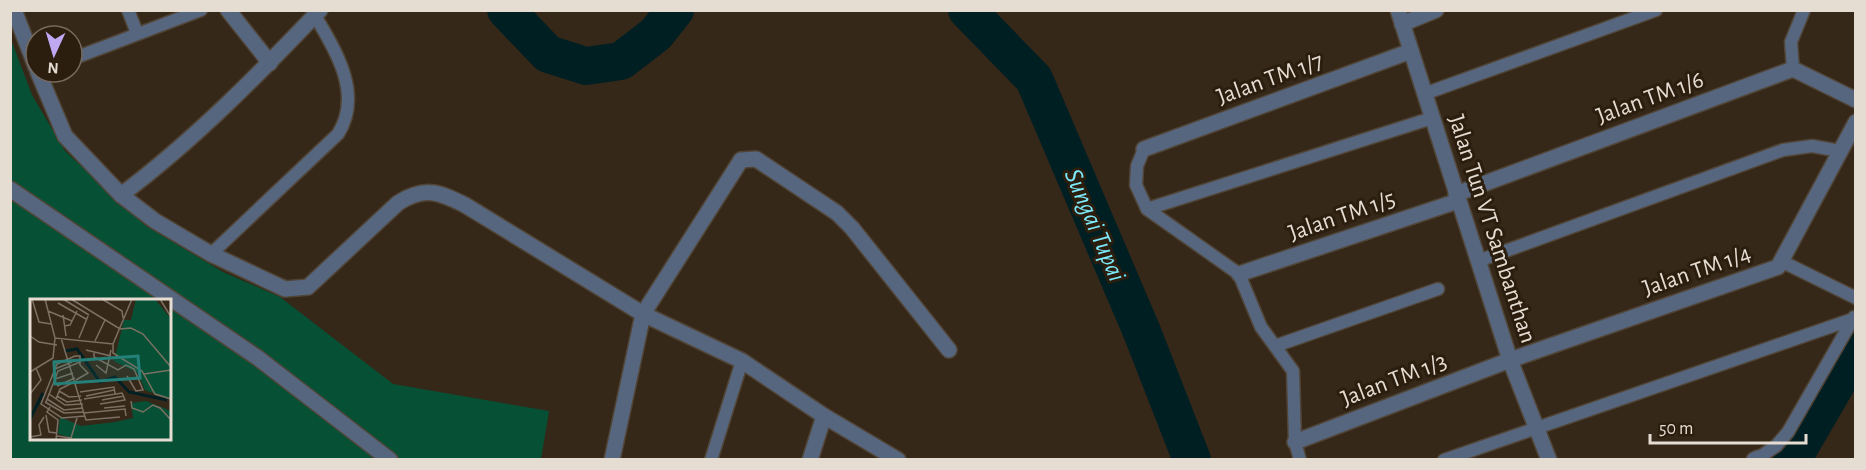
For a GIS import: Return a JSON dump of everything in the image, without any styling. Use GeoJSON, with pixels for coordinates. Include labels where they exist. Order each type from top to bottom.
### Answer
{"type":"FeatureCollection","features":[{"type":"Feature","properties":{"kind":"street"},"geometry":{"type":"LineString","coordinates":[[14,10],[24,35]]}},
{"type":"Feature","properties":{"kind":"street"},"geometry":{"type":"LineString","coordinates":[[228,10],[270,63]]}},
{"type":"Feature","properties":{"kind":"street"},"geometry":{"type":"LineString","coordinates":[[1400,17],[1436,10]]}},
{"type":"Feature","properties":{"kind":"street"},"geometry":{"type":"LineString","coordinates":[[121,195],[147,176],[270,63],[318,13]]}},
{"type":"Feature","properties":{"kind":"street","name":"Jalan Tun VT Sambanthan"},"geometry":{"type":"LineString","coordinates":[[1400,17],[1510,360],[1549,459]]}},
{"type":"Feature","properties":{"kind":"street","name":"Jalan TM 1/7"},"geometry":{"type":"LineString","coordinates":[[1144,149],[1411,51]]}},
{"type":"Feature","properties":{"kind":"street"},"geometry":{"type":"LineString","coordinates":[[1793,69],[1856,100]]}},
{"type":"Feature","properties":{"kind":"street","name":"Jalan TM 1/6"},"geometry":{"type":"LineString","coordinates":[[1457,197],[1793,69]]}},
{"type":"Feature","properties":{"kind":"street"},"geometry":{"type":"LineString","coordinates":[[44,84],[65,136],[121,195],[155,221],[211,254],[285,289],[308,287],[398,203],[410,196],[437,191],[465,205],[643,314],[742,361],[824,416],[898,459]]}},
{"type":"Feature","properties":{"kind":"street","name":"Jalan TM 1/4"},"geometry":{"type":"LineString","coordinates":[[1510,360],[1778,267],[1856,122]]}},
{"type":"Feature","properties":{"kind":"street"},"geometry":{"type":"LineString","coordinates":[[612,459],[643,314],[741,160],[756,159],[837,213],[852,228],[949,350]]}},
{"type":"Feature","properties":{"kind":"street"},"geometry":{"type":"LineString","coordinates":[[10,189],[258,358],[390,459]]}},
{"type":"Feature","properties":{"kind":"street","name":"Jalan TM 1/5"},"geometry":{"type":"LineString","coordinates":[[1239,274],[1457,197]]}},
{"type":"Feature","properties":{"kind":"street","name":"Jalan TM 1/3"},"geometry":{"type":"LineString","coordinates":[[1295,442],[1510,360]]}},
{"type":"Feature","properties":{"kind":"street"},"geometry":{"type":"LineString","coordinates":[[810,459],[824,416]]}},
{"type":"Feature","properties":{"kind":"lane"},"geometry":{"type":"LineString","coordinates":[[128,10],[137,33]]}},
{"type":"Feature","properties":{"kind":"lane"},"geometry":{"type":"LineString","coordinates":[[84,54],[201,10]]}},
{"type":"Feature","properties":{"kind":"lane"},"geometry":{"type":"LineString","coordinates":[[1424,94],[1656,10]]}},
{"type":"Feature","properties":{"kind":"lane"},"geometry":{"type":"LineString","coordinates":[[1793,69],[1791,42],[1804,10]]}},
{"type":"Feature","properties":{"kind":"lane"},"geometry":{"type":"LineString","coordinates":[[211,254],[338,134],[345,123],[349,111],[339,56],[318,13]]}},
{"type":"Feature","properties":{"kind":"lane"},"geometry":{"type":"LineString","coordinates":[[1147,209],[1432,118]]}},
{"type":"Feature","properties":{"kind":"lane"},"geometry":{"type":"LineString","coordinates":[[1478,261],[1783,150],[1812,146],[1840,151]]}},
{"type":"Feature","properties":{"kind":"lane"},"geometry":{"type":"LineString","coordinates":[[1144,149],[1137,166],[1136,185],[1147,209],[1239,274],[1261,327],[1293,371],[1295,442],[1300,459]]}},
{"type":"Feature","properties":{"kind":"lane"},"geometry":{"type":"LineString","coordinates":[[1781,261],[1856,298]]}},
{"type":"Feature","properties":{"kind":"lane"},"geometry":{"type":"LineString","coordinates":[[1275,346],[1438,289]]}},
{"type":"Feature","properties":{"kind":"lane"},"geometry":{"type":"LineString","coordinates":[[1444,459],[1854,316]]}},
{"type":"Feature","properties":{"kind":"lane"},"geometry":{"type":"LineString","coordinates":[[1756,459],[1776,446],[1788,432],[1854,316]]}},
{"type":"Feature","properties":{"kind":"lane"},"geometry":{"type":"LineString","coordinates":[[711,459],[742,361]]}},
{"type":"Feature","properties":{"kind":"green space"},"geometry":{"type":"Polygon","coordinates":[[[10,37],[24,74],[24,84],[28,84],[65,151],[146,226],[223,272],[280,297],[393,384],[549,411],[541,459],[11,459],[10,37]]]}},
{"type":"Feature","properties":{"kind":"waterway","name":"Sungai Tupai"},"geometry":{"type":"LineString","coordinates":[[506,10],[548,54],[586,66],[621,61],[656,34],[675,10]]}},
{"type":"Feature","properties":{"kind":"waterway","name":"Sungai Tupai"},"geometry":{"type":"LineString","coordinates":[[967,10],[1034,79],[1142,332],[1192,460]]}},
{"type":"Feature","properties":{"kind":"waterway"},"geometry":{"type":"LineString","coordinates":[[1792,460],[1856,350]]}}]}
